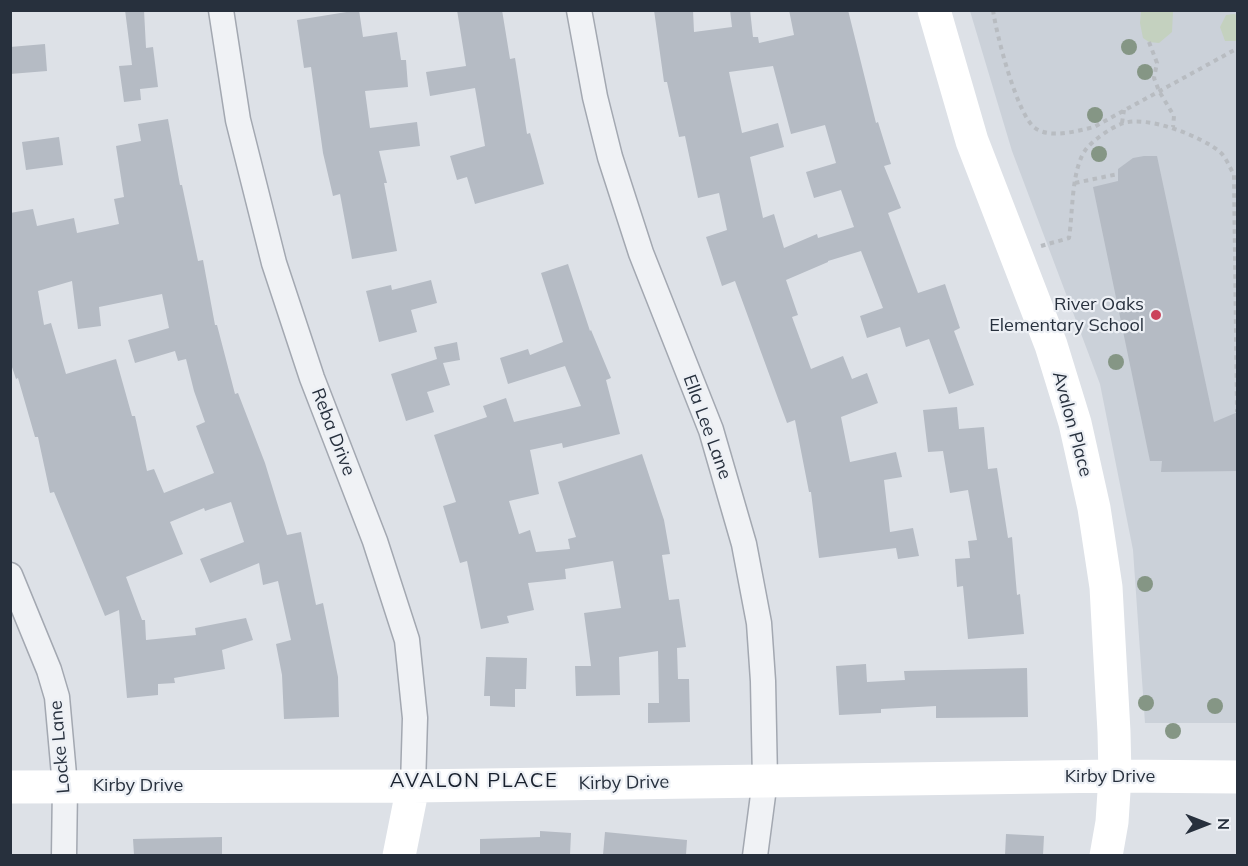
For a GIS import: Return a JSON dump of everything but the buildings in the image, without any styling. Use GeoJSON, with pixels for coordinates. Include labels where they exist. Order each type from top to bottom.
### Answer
{"type":"FeatureCollection","features":[{"type":"Feature","properties":{"kind":"main road","name":"Avalon Place"},"geometry":{"type":"LineString","coordinates":[[933,10],[972,141],[1051,345],[1075,423],[1094,508],[1106,587],[1115,776],[1112,822],[1106,855]]}},
{"type":"Feature","properties":{"kind":"main road","name":"Kirby Drive"},"geometry":{"type":"LineString","coordinates":[[10,788],[412,786],[1115,776],[1238,777]]}},
{"type":"Feature","properties":{"kind":"main road","name":"Reba Drive"},"geometry":{"type":"LineString","coordinates":[[399,855],[412,786]]}},
{"type":"Feature","properties":{"kind":"street","name":"Reba Drive"},"geometry":{"type":"LineString","coordinates":[[221,10],[238,120],[274,263],[312,378],[378,551],[407,640],[415,718],[412,786]]}},
{"type":"Feature","properties":{"kind":"street","name":"Ella Lee Lane"},"geometry":{"type":"LineString","coordinates":[[579,10],[595,97],[610,157],[641,253],[711,430],[744,544],[759,623],[765,780],[756,855]]}},
{"type":"Feature","properties":{"kind":"street","name":"Locke Lane"},"geometry":{"type":"LineString","coordinates":[[10,575],[49,670],[57,697],[64,786],[64,855]]}},
{"type":"Feature","properties":{"kind":"path"},"geometry":{"type":"LineString","coordinates":[[993,10],[994,25],[1012,83],[1028,121],[1036,129],[1050,132],[1073,132],[1094,127],[1238,48]]}},
{"type":"Feature","properties":{"kind":"path"},"geometry":{"type":"LineString","coordinates":[[1149,42],[1157,63],[1154,78],[1174,116],[1173,127]]}},
{"type":"Feature","properties":{"kind":"path"},"geometry":{"type":"LineString","coordinates":[[1122,123],[1124,110]]}},
{"type":"Feature","properties":{"kind":"path"},"geometry":{"type":"LineString","coordinates":[[1060,240],[1069,238],[1077,170],[1086,149],[1105,133],[1122,123],[1173,127],[1221,153],[1236,175],[1237,412]]}},
{"type":"Feature","properties":{"kind":"path"},"geometry":{"type":"LineString","coordinates":[[1076,183],[1118,174]]}},
{"type":"Feature","properties":{"kind":"shaded area","name":"River Oaks Elementary School"},"geometry":{"type":"Polygon","coordinates":[[[970,11],[1237,11],[1237,723],[1145,723],[1133,550],[1100,384],[1012,151],[970,11]]]}},
{"type":"Feature","properties":{"kind":"green space"},"geometry":{"type":"Polygon","coordinates":[[[1141,11],[1173,11],[1172,32],[1159,43],[1149,42],[1143,38],[1140,23],[1141,11]]]}},
{"type":"Feature","properties":{"kind":"green space"},"geometry":{"type":"Polygon","coordinates":[[[1226,15],[1237,15],[1237,41],[1225,41],[1220,27],[1226,15]]]}},
{"type":"Feature","properties":{"kind":"place","name":"River Oaks Elementary School"},"geometry":{"type":"Point","coordinates":[1156,315]}},
{"type":"Feature","properties":{"kind":"district","name":"AVALON PLACE"},"geometry":{"type":"Point","coordinates":[474,781]}}]}
